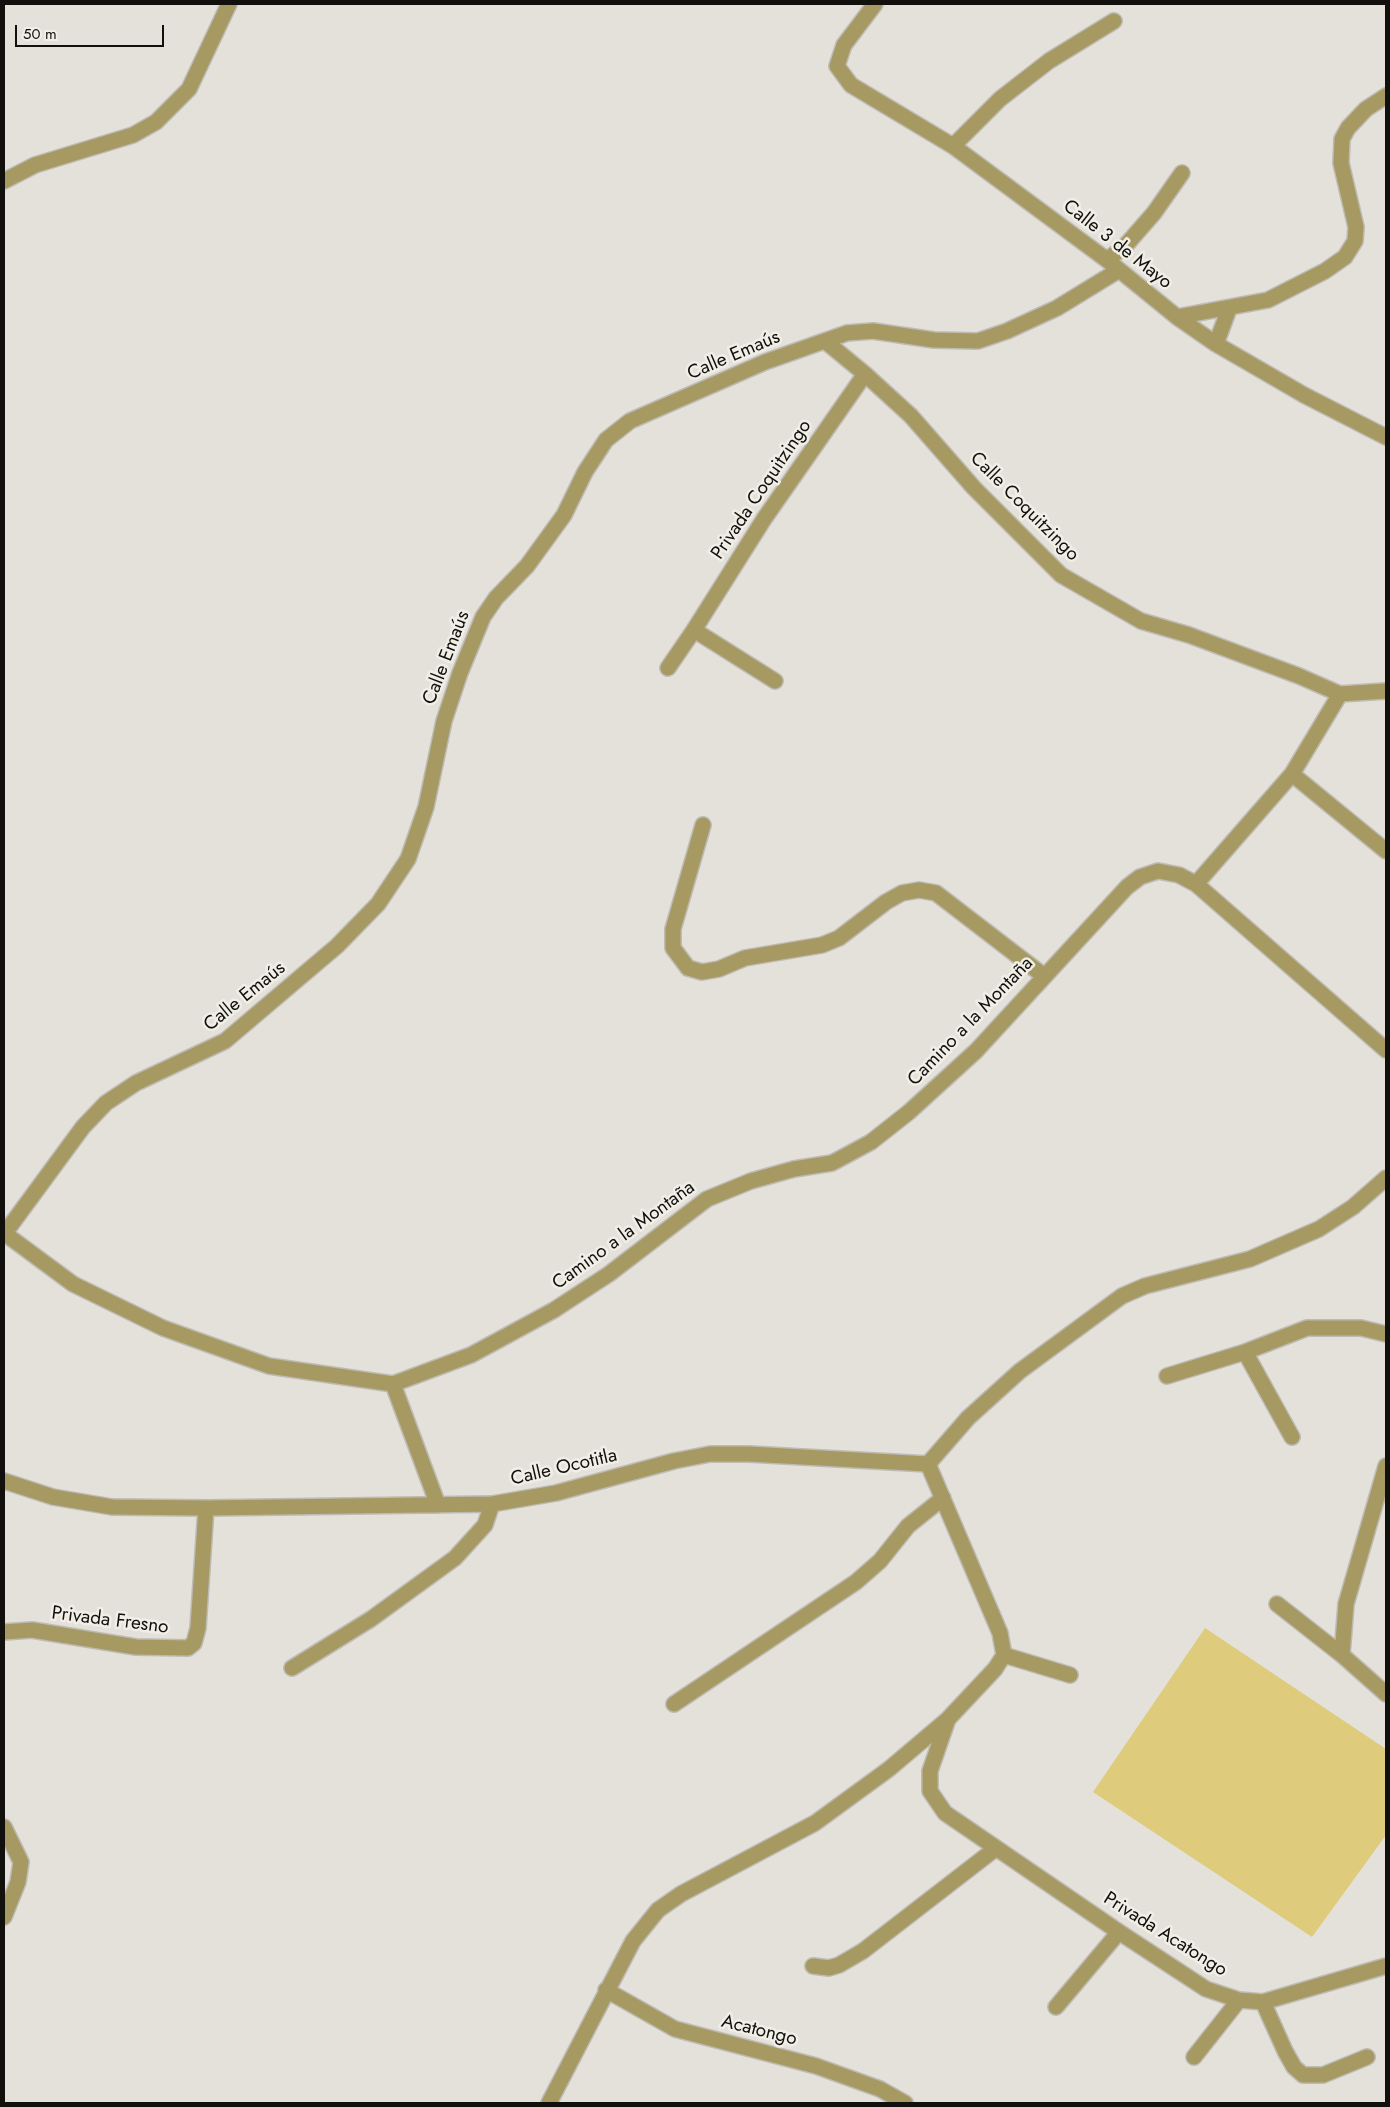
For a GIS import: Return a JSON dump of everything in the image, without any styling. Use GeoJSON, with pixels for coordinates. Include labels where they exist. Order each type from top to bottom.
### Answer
{"type":"FeatureCollection","features":[{"type":"Feature","properties":{"kind":"street"},"geometry":{"type":"LineString","coordinates":[[4,181],[35,165],[133,134],[156,122],[189,89],[229,4]]}},
{"type":"Feature","properties":{"kind":"street","name":"Calle 3 de Mayo"},"geometry":{"type":"LineString","coordinates":[[876,4],[844,45],[837,66],[851,85],[953,146],[1108,260],[1177,317],[1216,344],[1304,395],[1386,437]]}},
{"type":"Feature","properties":{"kind":"street"},"geometry":{"type":"LineString","coordinates":[[953,146],[1000,99],[1049,61],[1114,21]]}},
{"type":"Feature","properties":{"kind":"street"},"geometry":{"type":"LineString","coordinates":[[1177,317],[1229,309],[1268,300],[1325,271],[1344,256],[1355,241],[1356,227],[1341,163],[1342,139],[1348,128],[1366,109],[1386,96]]}},
{"type":"Feature","properties":{"kind":"street"},"geometry":{"type":"LineString","coordinates":[[1108,260],[1126,245],[1154,213],[1182,173]]}},
{"type":"Feature","properties":{"kind":"street","name":"Calle Emaús"},"geometry":{"type":"LineString","coordinates":[[4,1233],[83,1127],[106,1103],[136,1083],[225,1041],[337,946],[378,904],[408,859],[426,807],[444,721],[460,673],[483,617],[496,598],[528,566],[564,515],[585,472],[606,440],[630,420],[689,397],[765,362],[847,333],[872,331],[934,340],[978,341],[1007,331],[1057,308],[1119,270]]}},
{"type":"Feature","properties":{"kind":"street"},"geometry":{"type":"LineString","coordinates":[[1216,344],[1229,309]]}},
{"type":"Feature","properties":{"kind":"street","name":"Calle Coquitzingo"},"geometry":{"type":"LineString","coordinates":[[825,341],[911,416],[974,488],[1061,575],[1141,621],[1198,638],[1299,676],[1340,694]]}},
{"type":"Feature","properties":{"kind":"street","name":"Privada Coquitzingo"},"geometry":{"type":"LineString","coordinates":[[668,668],[764,519],[865,374]]}},
{"type":"Feature","properties":{"kind":"street"},"geometry":{"type":"LineString","coordinates":[[694,630],[775,681]]}},
{"type":"Feature","properties":{"kind":"street"},"geometry":{"type":"LineString","coordinates":[[1196,884],[1292,774],[1340,694],[1386,691]]}},
{"type":"Feature","properties":{"kind":"street"},"geometry":{"type":"LineString","coordinates":[[1292,774],[1386,851]]}},
{"type":"Feature","properties":{"kind":"street"},"geometry":{"type":"LineString","coordinates":[[703,825],[673,930],[673,948],[688,968],[702,972],[746,958],[822,946],[839,938],[902,893],[919,890],[936,893],[1044,976]]}},
{"type":"Feature","properties":{"kind":"street","name":"Camino a la Montaña"},"geometry":{"type":"LineString","coordinates":[[4,1233],[73,1284],[163,1328],[269,1366],[392,1384],[472,1355],[554,1310],[609,1274],[707,1199],[751,1181],[794,1169],[832,1163],[871,1142],[909,1112],[976,1051],[1044,976],[1140,877],[1158,871],[1179,875],[1196,884],[1386,1050]]}},
{"type":"Feature","properties":{"kind":"street"},"geometry":{"type":"LineString","coordinates":[[549,2103],[633,1941],[658,1910],[681,1894],[815,1823],[889,1769],[948,1719],[995,1669],[1004,1655],[1000,1633],[928,1464],[968,1418],[1020,1371],[1122,1296],[1154,1283],[1250,1259],[1320,1229],[1353,1207],[1386,1178]]}},
{"type":"Feature","properties":{"kind":"street"},"geometry":{"type":"LineString","coordinates":[[1167,1376],[1245,1352],[1306,1328],[1361,1328],[1386,1334]]}},
{"type":"Feature","properties":{"kind":"street"},"geometry":{"type":"LineString","coordinates":[[1245,1352],[1292,1436]]}},
{"type":"Feature","properties":{"kind":"street"},"geometry":{"type":"LineString","coordinates":[[392,1384],[438,1505]]}},
{"type":"Feature","properties":{"kind":"street","name":"Calle Ocotitla"},"geometry":{"type":"LineString","coordinates":[[4,1481],[53,1497],[112,1507],[206,1508],[438,1505],[492,1504],[556,1493],[674,1461],[710,1454],[749,1454],[928,1464]]}},
{"type":"Feature","properties":{"kind":"street"},"geometry":{"type":"LineString","coordinates":[[1342,1655],[1346,1604],[1386,1466]]}},
{"type":"Feature","properties":{"kind":"street"},"geometry":{"type":"LineString","coordinates":[[674,1704],[856,1582],[880,1561],[908,1526],[943,1498]]}},
{"type":"Feature","properties":{"kind":"street"},"geometry":{"type":"LineString","coordinates":[[292,1668],[371,1619],[454,1558],[485,1525],[492,1504]]}},
{"type":"Feature","properties":{"kind":"street","name":"Privada Fresno"},"geometry":{"type":"LineString","coordinates":[[4,1632],[32,1630],[136,1647],[188,1648],[194,1643],[198,1628],[206,1508]]}},
{"type":"Feature","properties":{"kind":"street"},"geometry":{"type":"LineString","coordinates":[[1277,1604],[1342,1655],[1386,1694]]}},
{"type":"Feature","properties":{"kind":"street"},"geometry":{"type":"LineString","coordinates":[[1004,1655],[1070,1675]]}},
{"type":"Feature","properties":{"kind":"street","name":"Privada Acatongo"},"geometry":{"type":"LineString","coordinates":[[948,1719],[930,1770],[930,1791],[944,1813],[1206,1989],[1239,2000],[1263,2002],[1386,1966]]}},
{"type":"Feature","properties":{"kind":"street"},"geometry":{"type":"LineString","coordinates":[[4,1827],[21,1862],[18,1882],[4,1918]]}},
{"type":"Feature","properties":{"kind":"street"},"geometry":{"type":"LineString","coordinates":[[813,1966],[829,1968],[839,1965],[863,1951],[995,1849]]}},
{"type":"Feature","properties":{"kind":"street"},"geometry":{"type":"LineString","coordinates":[[1056,2007],[1119,1932]]}},
{"type":"Feature","properties":{"kind":"street","name":"Acatongo"},"geometry":{"type":"LineString","coordinates":[[606,1990],[675,2029],[816,2066],[880,2089],[905,2103]]}},
{"type":"Feature","properties":{"kind":"street"},"geometry":{"type":"LineString","coordinates":[[1194,2057],[1239,2000]]}},
{"type":"Feature","properties":{"kind":"street"},"geometry":{"type":"LineString","coordinates":[[1263,2002],[1285,2051],[1294,2067],[1303,2076],[1323,2075],[1367,2057]]}},
{"type":"Feature","properties":{"kind":"shaded area"},"geometry":{"type":"Polygon","coordinates":[[[1205,1628],[1386,1749],[1386,1835],[1312,1937],[1093,1792],[1205,1628]]]}}]}
